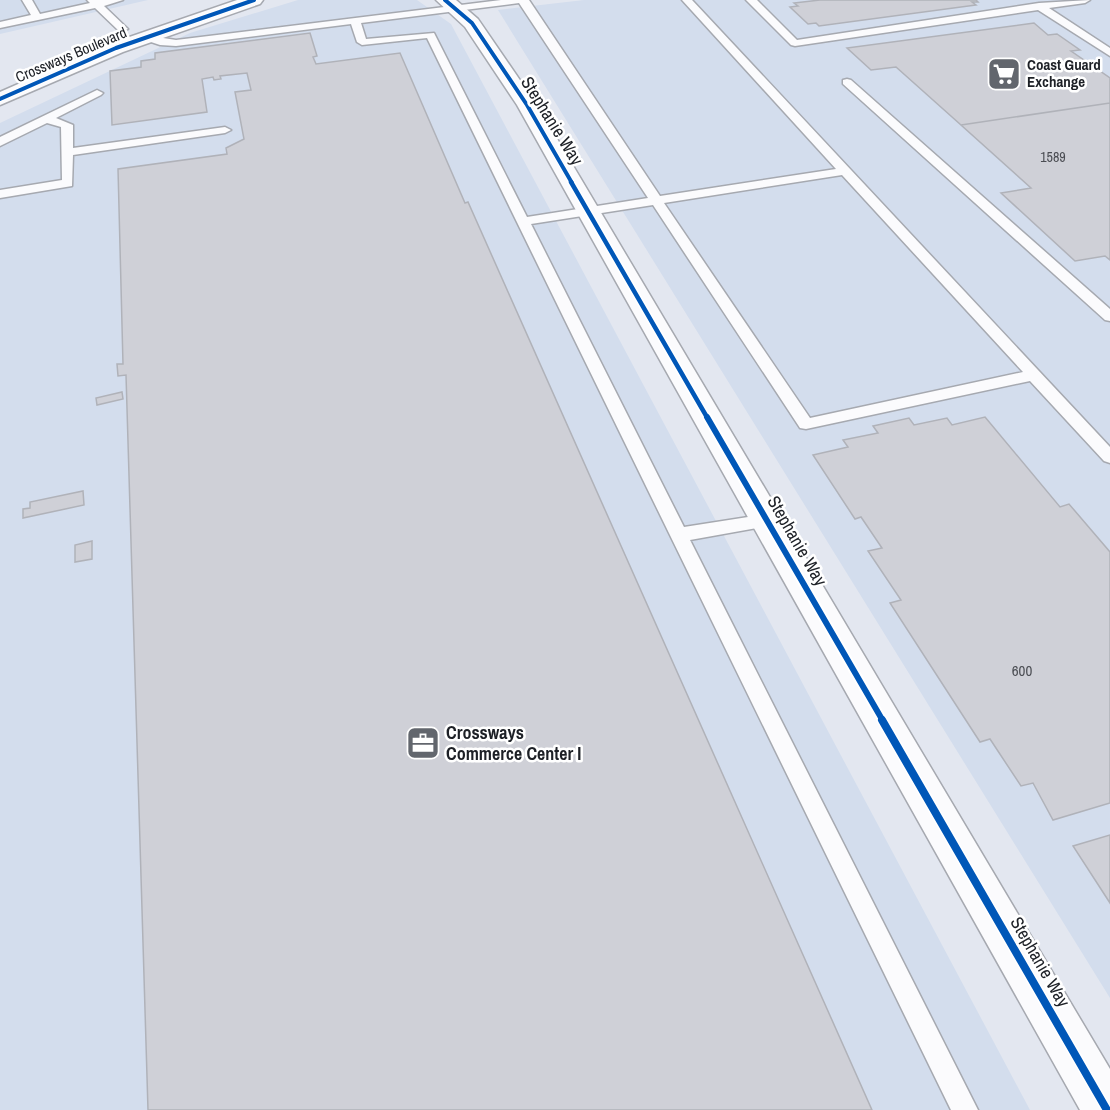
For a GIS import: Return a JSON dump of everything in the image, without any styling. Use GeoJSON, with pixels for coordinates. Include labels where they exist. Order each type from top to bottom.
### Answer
{"type":"FeatureCollection","features":[{"type":"Feature","properties":{"kind":"street","name":"Crossways Boulevard"},"geometry":{"type":"LineString","coordinates":[[0,79],[123,29],[208,0]]}},
{"type":"Feature","properties":{"kind":"street","name":"Crossways Boulevard"},"geometry":{"type":"LineString","coordinates":[[0,99],[144,38],[254,0]]}},
{"type":"Feature","properties":{"kind":"street","name":"Stephanie Way"},"geometry":{"type":"LineString","coordinates":[[451,4],[472,23],[527,105],[1107,1110]]}},
{"type":"Feature","properties":{"kind":"lane"},"geometry":{"type":"LineString","coordinates":[[27,0],[37,17]]}},
{"type":"Feature","properties":{"kind":"lane"},"geometry":{"type":"LineString","coordinates":[[0,25],[94,2],[118,0]]}},
{"type":"Feature","properties":{"kind":"lane"},"geometry":{"type":"LineString","coordinates":[[144,38],[176,43],[355,21],[451,4],[523,0],[806,424],[1033,375]]}},
{"type":"Feature","properties":{"kind":"lane"},"geometry":{"type":"LineString","coordinates":[[687,0],[1110,457]]}},
{"type":"Feature","properties":{"kind":"lane"},"geometry":{"type":"LineString","coordinates":[[751,0],[795,43],[1044,4],[1085,0]]}},
{"type":"Feature","properties":{"kind":"lane"},"geometry":{"type":"LineString","coordinates":[[94,2],[123,29]]}},
{"type":"Feature","properties":{"kind":"lane"},"geometry":{"type":"LineString","coordinates":[[1044,4],[1110,53]]}},
{"type":"Feature","properties":{"kind":"lane"},"geometry":{"type":"LineString","coordinates":[[355,21],[362,42],[430,35],[965,1110]]}},
{"type":"Feature","properties":{"kind":"lane"},"geometry":{"type":"LineString","coordinates":[[847,82],[1110,317]]}},
{"type":"Feature","properties":{"kind":"lane"},"geometry":{"type":"LineString","coordinates":[[0,155],[1,142],[97,93]]}},
{"type":"Feature","properties":{"kind":"lane"},"geometry":{"type":"LineString","coordinates":[[0,194],[68,183],[67,125],[47,119]]}},
{"type":"Feature","properties":{"kind":"lane"},"geometry":{"type":"LineString","coordinates":[[67,152],[225,129]]}},
{"type":"Feature","properties":{"kind":"lane"},"geometry":{"type":"LineString","coordinates":[[523,221],[845,171]]}},
{"type":"Feature","properties":{"kind":"lane"},"geometry":{"type":"LineString","coordinates":[[679,536],[768,520]]}},
{"type":"Feature","properties":{"kind":"shaded area"},"geometry":{"type":"Polygon","coordinates":[[[0,0],[148,0],[0,34],[0,0]]]}},
{"type":"Feature","properties":{"kind":"shaded area","name":"Crossways Commerce Center I"},"geometry":{"type":"Polygon","coordinates":[[[298,0],[417,0],[451,24],[1030,1110],[0,1110],[0,123],[190,33],[298,0]]]}},
{"type":"Feature","properties":{"kind":"shaded area"},"geometry":{"type":"Polygon","coordinates":[[[584,0],[1110,0],[1110,998],[498,10],[584,0]]]}},
{"type":"Feature","properties":{"kind":"building"},"geometry":{"type":"Polygon","coordinates":[[[820,0],[976,0],[978,2],[972,2],[976,5],[819,26],[816,23],[808,24],[790,7],[798,6],[794,3],[820,0]]]}},
{"type":"Feature","properties":{"kind":"building","name":"Coast Guard Exchange"},"geometry":{"type":"Polygon","coordinates":[[[1034,23],[1048,35],[1057,34],[1080,50],[1071,51],[1110,78],[1110,103],[961,125],[896,67],[871,70],[847,48],[1034,23]]]}},
{"type":"Feature","properties":{"kind":"building","name":"Crossways Commerce Center I"},"geometry":{"type":"Polygon","coordinates":[[[310,33],[317,56],[313,57],[316,64],[400,53],[465,203],[468,202],[872,1110],[148,1110],[126,375],[118,376],[117,364],[123,364],[118,169],[227,154],[226,148],[244,139],[235,92],[251,90],[247,73],[220,76],[221,79],[214,80],[213,77],[202,79],[207,112],[112,125],[110,71],[141,67],[141,61],[155,59],[155,53],[310,33]]]}},
{"type":"Feature","properties":{"kind":"building"},"geometry":{"type":"Polygon","coordinates":[[[1110,103],[1110,260],[1105,256],[1075,261],[1001,193],[1031,188],[961,125],[1110,103]]]}},
{"type":"Feature","properties":{"kind":"building"},"geometry":{"type":"Polygon","coordinates":[[[122,392],[123,399],[97,405],[96,398],[122,392]]]}},
{"type":"Feature","properties":{"kind":"building"},"geometry":{"type":"Polygon","coordinates":[[[985,417],[1060,507],[1069,504],[1110,552],[1110,803],[1053,820],[1033,783],[1021,786],[990,739],[980,742],[890,603],[901,600],[868,551],[882,548],[861,517],[855,519],[813,455],[848,447],[843,440],[878,433],[873,426],[909,418],[914,425],[947,418],[952,425],[985,417]]]}},
{"type":"Feature","properties":{"kind":"building"},"geometry":{"type":"Polygon","coordinates":[[[83,491],[84,505],[23,518],[23,509],[30,508],[30,502],[83,491]]]}},
{"type":"Feature","properties":{"kind":"building"},"geometry":{"type":"Polygon","coordinates":[[[92,541],[92,559],[75,562],[75,545],[92,541]]]}},
{"type":"Feature","properties":{"kind":"building"},"geometry":{"type":"Polygon","coordinates":[[[1110,835],[1110,903],[1073,846],[1110,835]]]}},
{"type":"Feature","properties":{"kind":"cycle path"},"geometry":{"type":"LineString","coordinates":[[0,99],[116,48],[254,0]]}},
{"type":"Feature","properties":{"kind":"cycle path"},"geometry":{"type":"LineString","coordinates":[[445,0],[472,23],[527,105],[1107,1110]]}},
{"type":"Feature","properties":{"kind":"place","name":"Coast Guard Exchange"},"geometry":{"type":"Point","coordinates":[1004,74]}},
{"type":"Feature","properties":{"kind":"place","name":"Crossways Commerce Center I"},"geometry":{"type":"Point","coordinates":[423,743]}}]}
